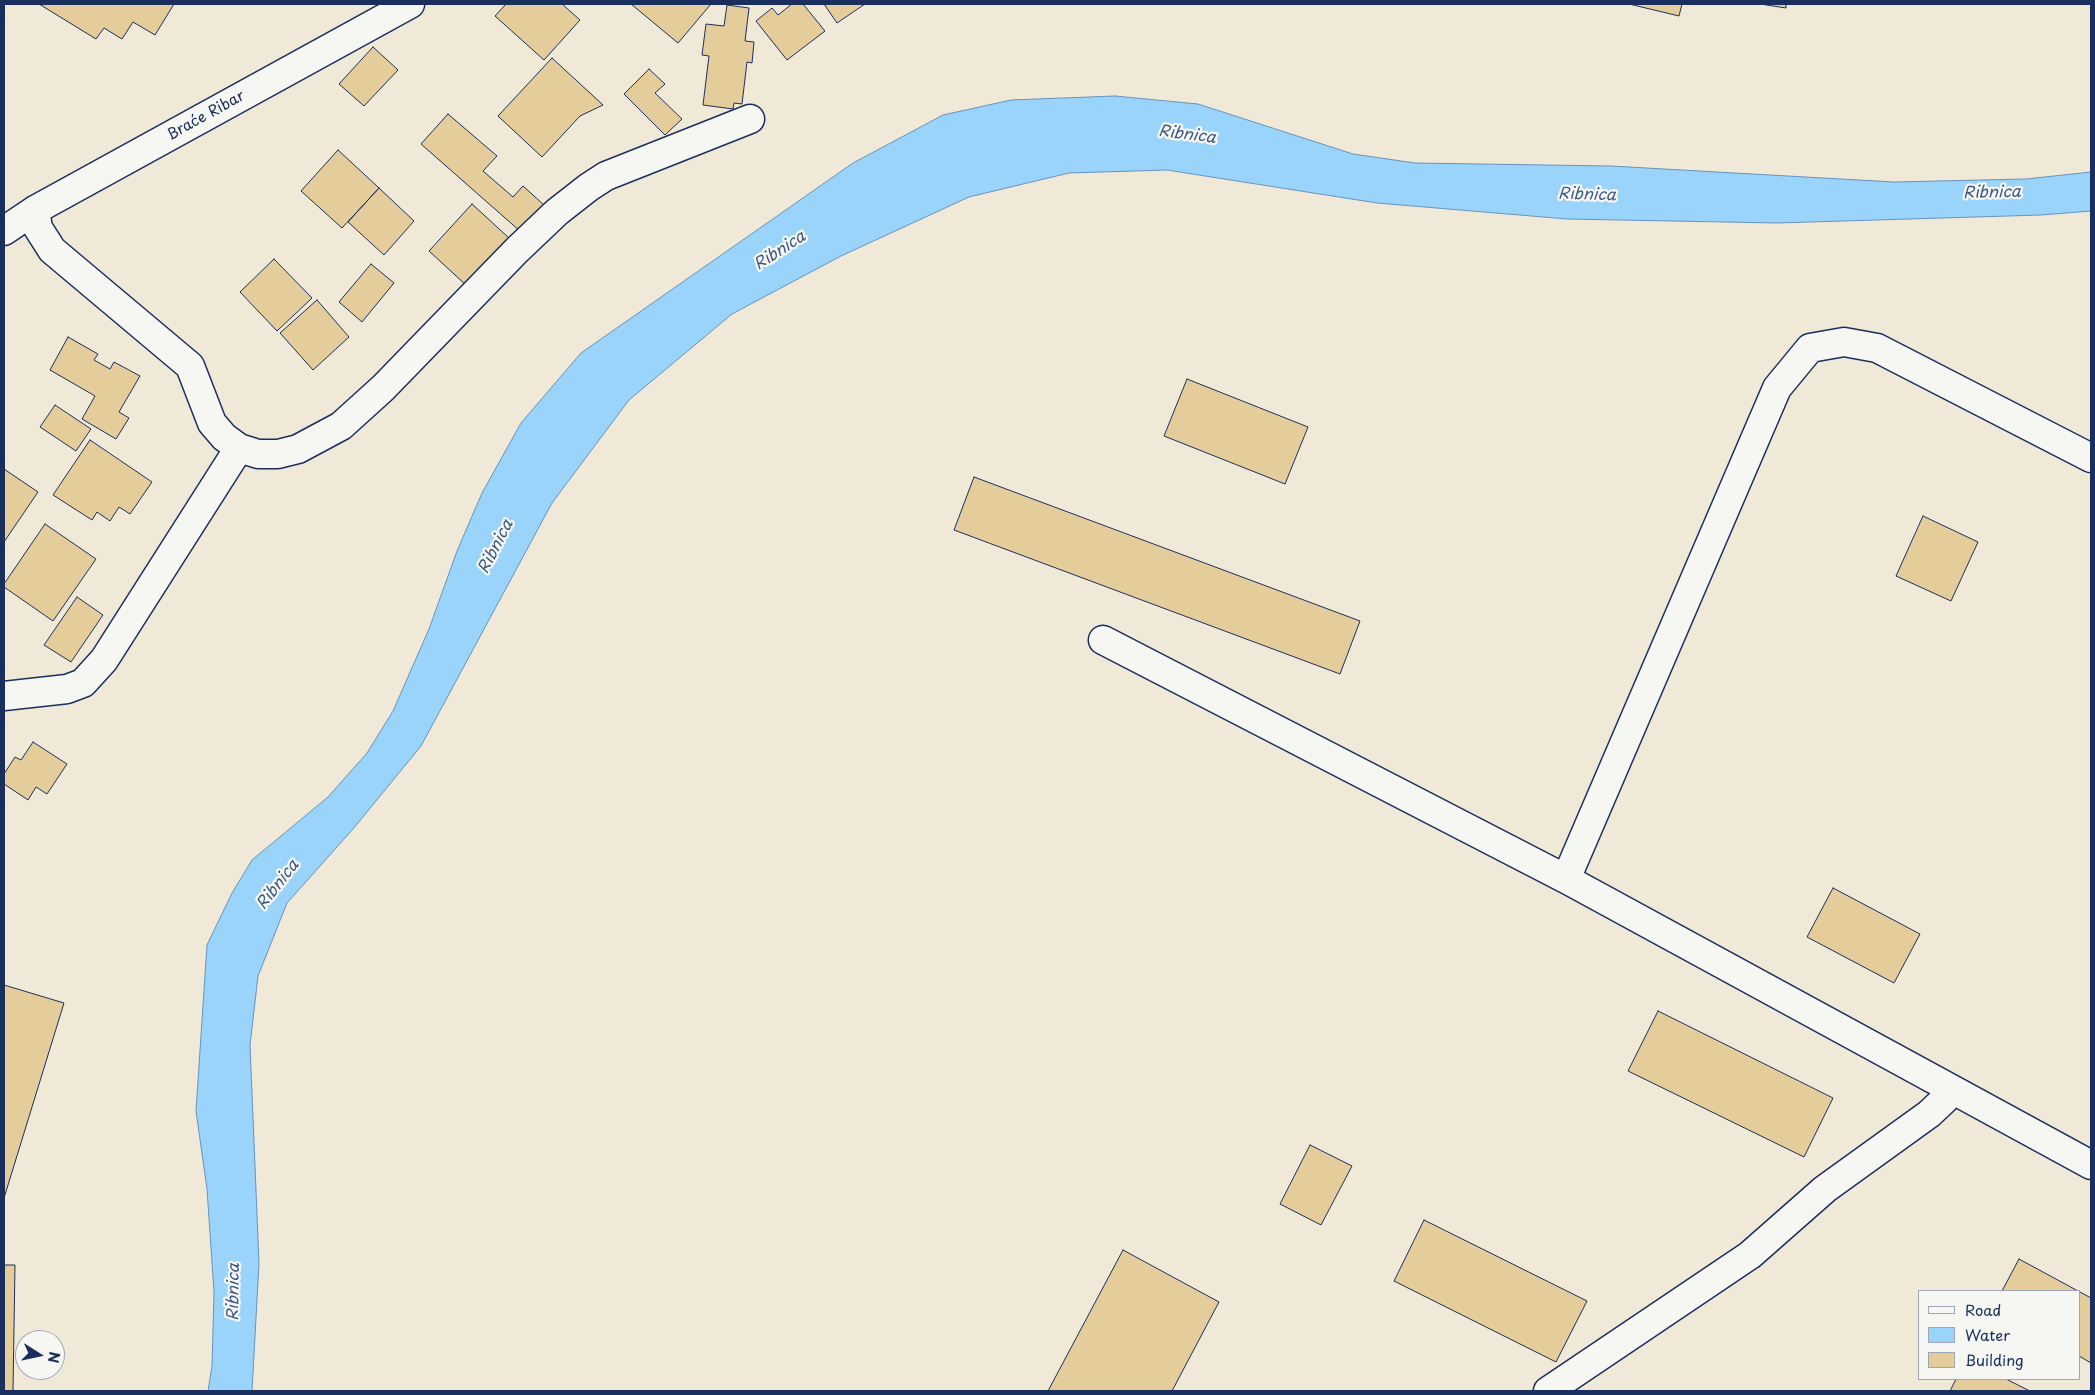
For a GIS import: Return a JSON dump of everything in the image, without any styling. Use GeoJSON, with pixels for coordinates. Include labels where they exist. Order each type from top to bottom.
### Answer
{"type":"FeatureCollection","features":[{"type":"Feature","properties":{"kind":"street","name":"Braće Ribar"},"geometry":{"type":"LineString","coordinates":[[4,231],[35,210],[410,4]]}},
{"type":"Feature","properties":{"kind":"street"},"geometry":{"type":"LineString","coordinates":[[35,210],[38,228],[52,250],[190,366],[212,423],[224,437],[240,448],[258,454],[278,454],[298,449],[341,426],[383,388],[517,250],[557,212],[589,187],[606,176],[750,119]]}},
{"type":"Feature","properties":{"kind":"street"},"geometry":{"type":"LineString","coordinates":[[1566,879],[1777,388],[1810,348],[1844,342],[1877,348],[2091,458]]}},
{"type":"Feature","properties":{"kind":"street"},"geometry":{"type":"LineString","coordinates":[[4,696],[67,689],[83,684],[104,660],[240,448]]}},
{"type":"Feature","properties":{"kind":"street"},"geometry":{"type":"LineString","coordinates":[[1103,640],[1566,879],[2091,1165]]}},
{"type":"Feature","properties":{"kind":"street"},"geometry":{"type":"LineString","coordinates":[[1548,1391],[1750,1255],[1825,1190],[1929,1114],[1945,1098],[1950,1089]]}},
{"type":"Feature","properties":{"kind":"water","name":"Ribnica"},"geometry":{"type":"Polygon","coordinates":[[[1115,96],[1198,104],[1353,154],[1415,163],[1611,166],[1894,182],[2026,179],[2091,172],[2091,211],[2041,215],[1777,223],[1567,219],[1377,203],[1167,170],[1069,173],[969,197],[841,256],[732,314],[629,400],[552,503],[421,746],[353,829],[287,903],[258,976],[250,1045],[259,1263],[252,1391],[208,1391],[212,1366],[214,1292],[207,1189],[196,1111],[207,945],[232,893],[252,860],[328,797],[367,753],[393,711],[429,629],[457,551],[482,493],[521,423],[581,353],[853,163],[943,115],[1011,100],[1115,96]]]}},
{"type":"Feature","properties":{"kind":"building"},"geometry":{"type":"Polygon","coordinates":[[[39,4],[174,4],[155,35],[133,22],[122,39],[104,28],[96,39],[39,4]]]}},
{"type":"Feature","properties":{"kind":"building"},"geometry":{"type":"Polygon","coordinates":[[[506,4],[562,4],[580,20],[544,60],[495,16],[506,4]]]}},
{"type":"Feature","properties":{"kind":"building"},"geometry":{"type":"Polygon","coordinates":[[[631,4],[711,4],[678,43],[631,4]]]}},
{"type":"Feature","properties":{"kind":"building"},"geometry":{"type":"Polygon","coordinates":[[[792,4],[803,4],[825,31],[787,60],[756,21],[772,8],[778,15],[792,4]]]}},
{"type":"Feature","properties":{"kind":"building"},"geometry":{"type":"Polygon","coordinates":[[[824,4],[865,4],[837,23],[824,4]]]}},
{"type":"Feature","properties":{"kind":"building"},"geometry":{"type":"Polygon","coordinates":[[[1629,4],[1682,4],[1679,16],[1629,4]]]}},
{"type":"Feature","properties":{"kind":"building"},"geometry":{"type":"Polygon","coordinates":[[[1760,4],[1786,4],[1786,8],[1760,4]]]}},
{"type":"Feature","properties":{"kind":"building"},"geometry":{"type":"Polygon","coordinates":[[[727,5],[749,8],[745,41],[754,42],[752,63],[747,62],[742,104],[734,103],[733,109],[703,105],[709,56],[702,55],[706,24],[724,26],[727,5]]]}},
{"type":"Feature","properties":{"kind":"building"},"geometry":{"type":"Polygon","coordinates":[[[373,47],[398,70],[364,106],[339,84],[373,47]]]}},
{"type":"Feature","properties":{"kind":"building"},"geometry":{"type":"Polygon","coordinates":[[[552,58],[603,105],[580,116],[542,157],[498,116],[552,58]]]}},
{"type":"Feature","properties":{"kind":"building"},"geometry":{"type":"Polygon","coordinates":[[[649,69],[665,84],[655,93],[682,119],[665,135],[624,94],[649,69]]]}},
{"type":"Feature","properties":{"kind":"building"},"geometry":{"type":"Polygon","coordinates":[[[448,114],[497,156],[483,171],[513,197],[523,186],[544,205],[521,232],[421,144],[448,114]]]}},
{"type":"Feature","properties":{"kind":"building"},"geometry":{"type":"Polygon","coordinates":[[[338,150],[379,188],[342,228],[301,191],[338,150]]]}},
{"type":"Feature","properties":{"kind":"building"},"geometry":{"type":"Polygon","coordinates":[[[379,188],[414,221],[384,255],[348,222],[379,188]]]}},
{"type":"Feature","properties":{"kind":"building"},"geometry":{"type":"Polygon","coordinates":[[[472,204],[510,239],[467,286],[429,251],[472,204]]]}},
{"type":"Feature","properties":{"kind":"building"},"geometry":{"type":"Polygon","coordinates":[[[274,259],[312,298],[277,331],[240,292],[274,259]]]}},
{"type":"Feature","properties":{"kind":"building"},"geometry":{"type":"Polygon","coordinates":[[[371,264],[394,283],[362,322],[339,302],[371,264]]]}},
{"type":"Feature","properties":{"kind":"building"},"geometry":{"type":"Polygon","coordinates":[[[317,300],[349,337],[313,370],[280,333],[317,300]]]}},
{"type":"Feature","properties":{"kind":"building"},"geometry":{"type":"Polygon","coordinates":[[[68,337],[98,354],[94,360],[110,369],[114,362],[140,376],[119,412],[129,418],[116,439],[82,419],[95,396],[50,370],[68,337]]]}},
{"type":"Feature","properties":{"kind":"building"},"geometry":{"type":"Polygon","coordinates":[[[1187,379],[1308,427],[1285,484],[1164,436],[1187,379]]]}},
{"type":"Feature","properties":{"kind":"building"},"geometry":{"type":"Polygon","coordinates":[[[55,405],[91,429],[76,451],[40,427],[55,405]]]}},
{"type":"Feature","properties":{"kind":"building"},"geometry":{"type":"Polygon","coordinates":[[[90,440],[152,482],[130,514],[119,507],[110,521],[97,512],[92,520],[53,495],[90,440]]]}},
{"type":"Feature","properties":{"kind":"building"},"geometry":{"type":"Polygon","coordinates":[[[4,469],[38,492],[4,542],[4,469]]]}},
{"type":"Feature","properties":{"kind":"building"},"geometry":{"type":"Polygon","coordinates":[[[974,477],[1360,621],[1340,674],[954,530],[974,477]]]}},
{"type":"Feature","properties":{"kind":"building"},"geometry":{"type":"Polygon","coordinates":[[[1923,516],[1978,542],[1951,601],[1896,576],[1923,516]]]}},
{"type":"Feature","properties":{"kind":"building"},"geometry":{"type":"Polygon","coordinates":[[[45,524],[96,559],[53,621],[4,587],[4,584],[45,524]]]}},
{"type":"Feature","properties":{"kind":"building"},"geometry":{"type":"Polygon","coordinates":[[[77,597],[103,615],[71,662],[44,645],[77,597]]]}},
{"type":"Feature","properties":{"kind":"building"},"geometry":{"type":"Polygon","coordinates":[[[33,742],[67,764],[47,794],[36,787],[28,800],[4,784],[4,774],[15,757],[21,760],[33,742]]]}},
{"type":"Feature","properties":{"kind":"building"},"geometry":{"type":"Polygon","coordinates":[[[1833,888],[1920,934],[1894,983],[1807,937],[1833,888]]]}},
{"type":"Feature","properties":{"kind":"building"},"geometry":{"type":"Polygon","coordinates":[[[4,985],[64,1003],[4,1198],[4,985]]]}},
{"type":"Feature","properties":{"kind":"building"},"geometry":{"type":"Polygon","coordinates":[[[1658,1011],[1833,1098],[1804,1157],[1628,1071],[1658,1011]]]}},
{"type":"Feature","properties":{"kind":"building"},"geometry":{"type":"Polygon","coordinates":[[[1310,1145],[1352,1166],[1321,1225],[1280,1204],[1310,1145]]]}},
{"type":"Feature","properties":{"kind":"building"},"geometry":{"type":"Polygon","coordinates":[[[1424,1220],[1587,1301],[1556,1362],[1394,1281],[1424,1220]]]}},
{"type":"Feature","properties":{"kind":"building"},"geometry":{"type":"Polygon","coordinates":[[[1123,1250],[1219,1302],[1172,1391],[1048,1391],[1123,1250]]]}},
{"type":"Feature","properties":{"kind":"building"},"geometry":{"type":"Polygon","coordinates":[[[2019,1259],[2076,1290],[2003,1290],[2019,1259]]]}},
{"type":"Feature","properties":{"kind":"building"},"geometry":{"type":"Polygon","coordinates":[[[4,1265],[15,1265],[13,1391],[4,1391],[4,1265]]]}},
{"type":"Feature","properties":{"kind":"building"},"geometry":{"type":"Polygon","coordinates":[[[2080,1292],[2091,1298],[2091,1363],[2080,1357],[2080,1292]]]}},
{"type":"Feature","properties":{"kind":"building"},"geometry":{"type":"Polygon","coordinates":[[[1956,1380],[2008,1380],[2030,1391],[1950,1391],[1956,1380]]]}}]}
